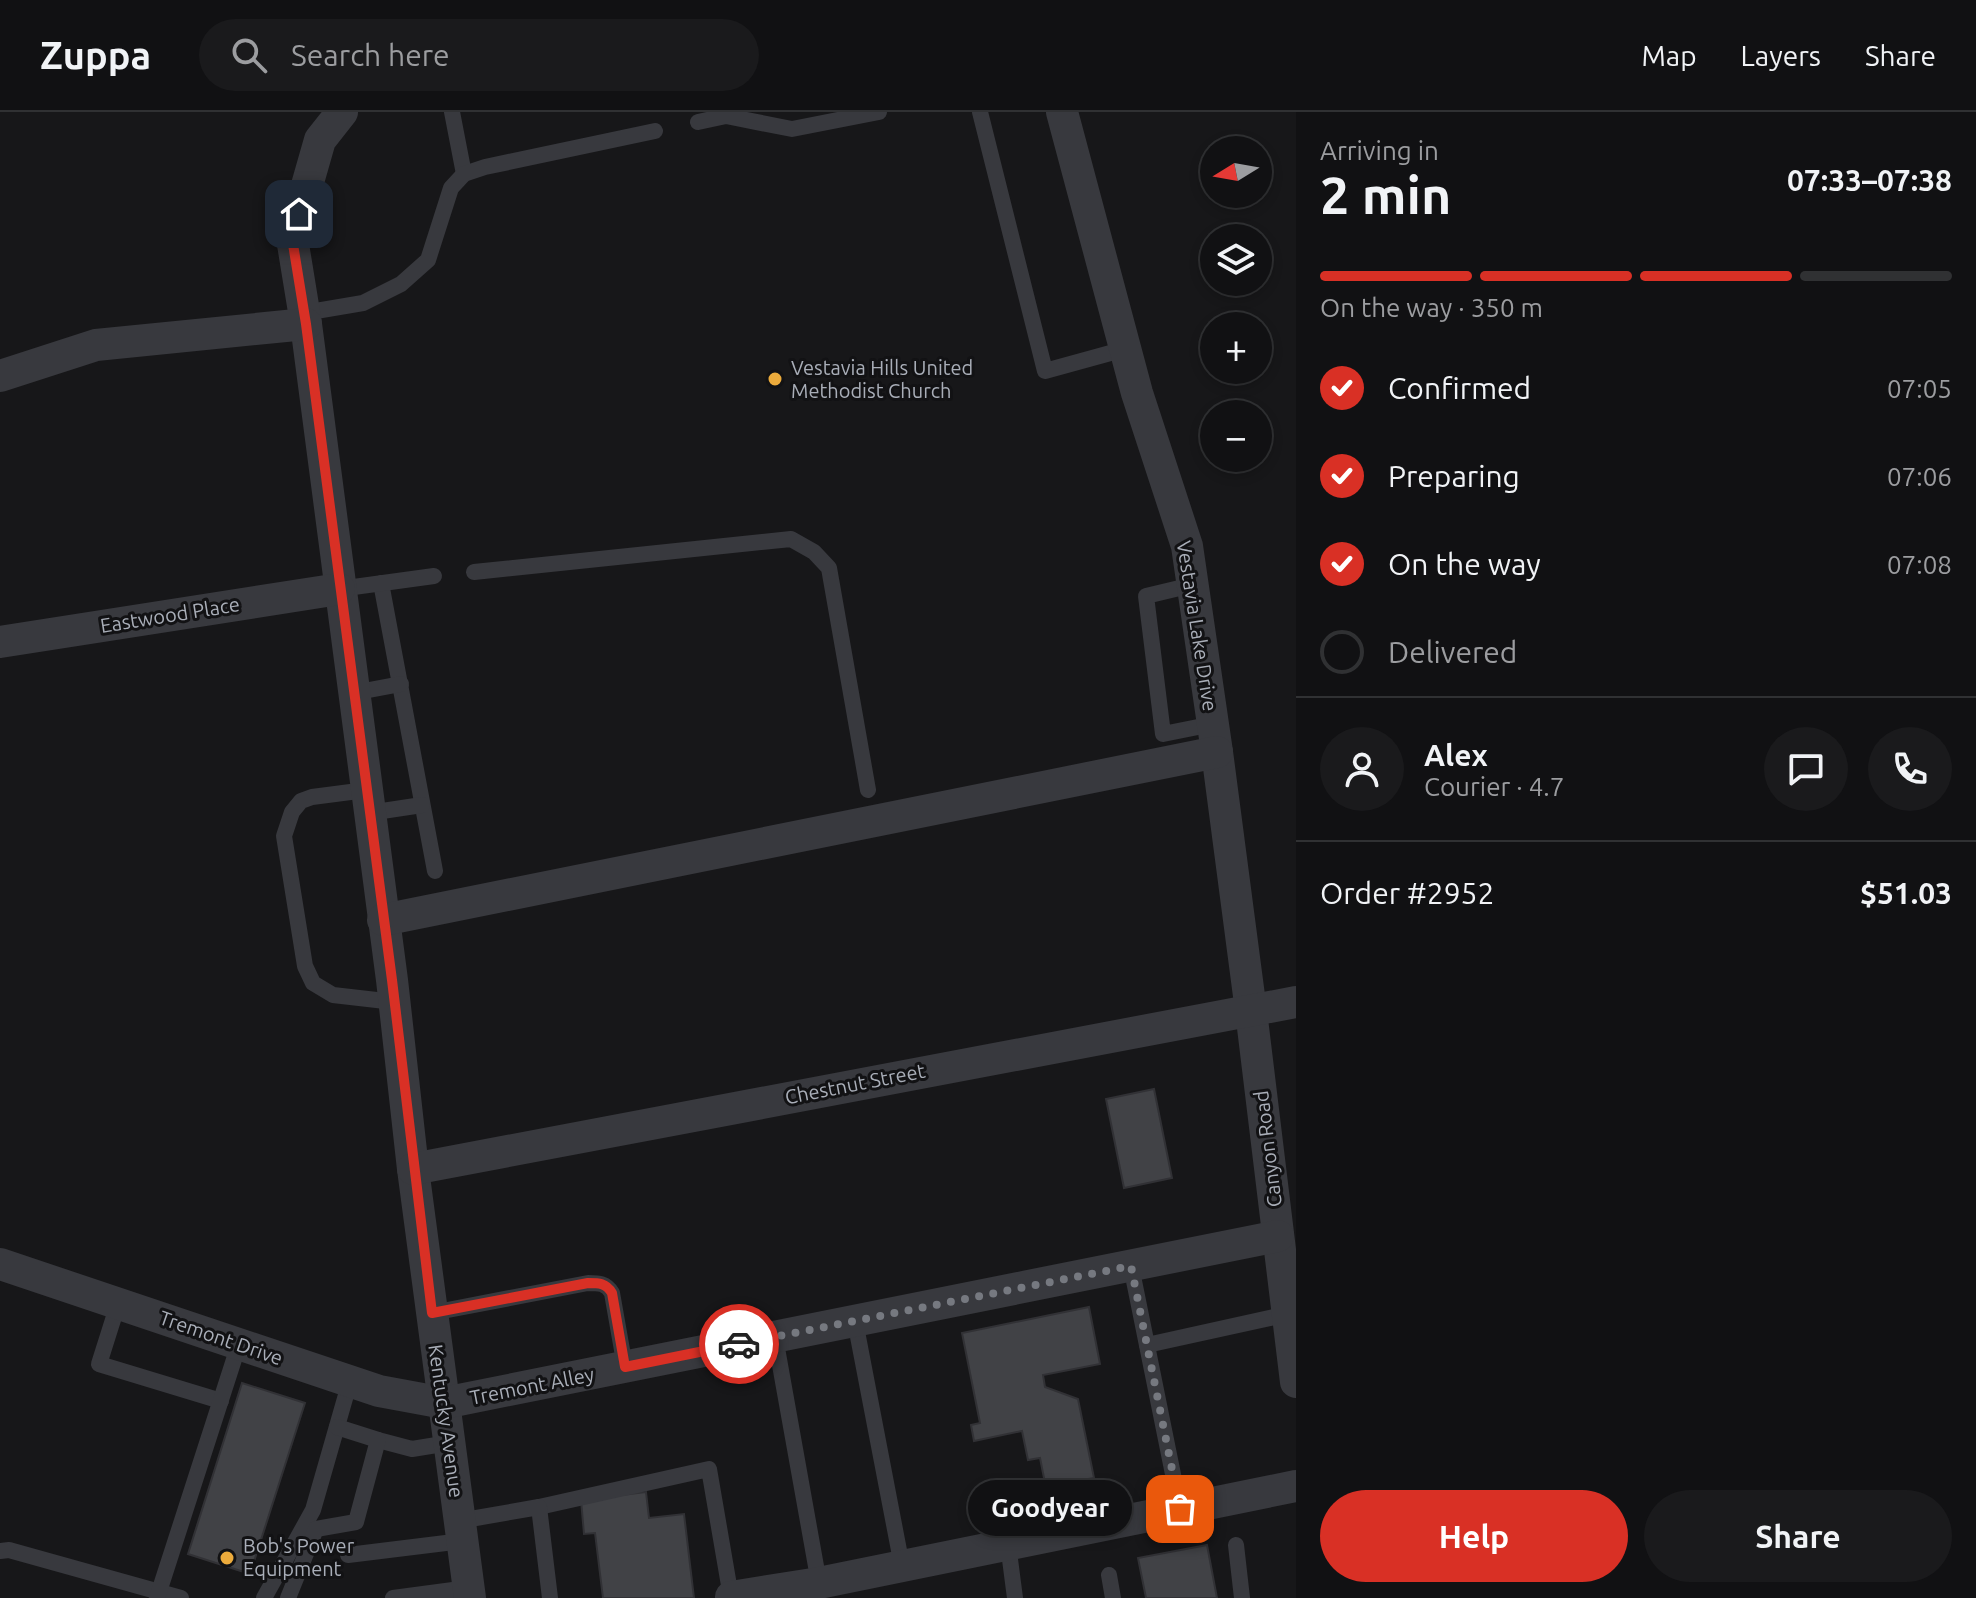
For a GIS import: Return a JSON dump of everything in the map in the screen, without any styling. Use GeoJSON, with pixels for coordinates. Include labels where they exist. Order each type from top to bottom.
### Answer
{"type":"FeatureCollection","features":[{"type":"Feature","properties":{"kind":"street","name":"Kentucky Avenue"},"geometry":{"type":"LineString","coordinates":[[342,112],[320,140],[292,238],[305,318],[469,1593]]}},
{"type":"Feature","properties":{"kind":"street","name":"Vestavia Lake Drive"},"geometry":{"type":"LineString","coordinates":[[1062,112],[1137,393],[1187,546],[1251,1011]]}},
{"type":"Feature","properties":{"kind":"street"},"geometry":{"type":"LineString","coordinates":[[0,376],[96,345],[305,318]]}},
{"type":"Feature","properties":{"kind":"street","name":"Eastwood Place"},"geometry":{"type":"LineString","coordinates":[[0,642],[339,589]]}},
{"type":"Feature","properties":{"kind":"street"},"geometry":{"type":"LineString","coordinates":[[383,920],[1215,738]]}},
{"type":"Feature","properties":{"kind":"street","name":"Chestnut Street"},"geometry":{"type":"LineString","coordinates":[[413,1169],[1296,1002]]}},
{"type":"Feature","properties":{"kind":"street","name":"Canyon Road"},"geometry":{"type":"LineString","coordinates":[[1251,1011],[1285,1241],[1296,1382]]}},
{"type":"Feature","properties":{"kind":"street","name":"Tremont Alley"},"geometry":{"type":"LineString","coordinates":[[444,1403],[1131,1266],[1285,1241]]}},
{"type":"Feature","properties":{"kind":"street","name":"Tremont Drive"},"geometry":{"type":"LineString","coordinates":[[0,1264],[379,1391],[444,1403]]}},
{"type":"Feature","properties":{"kind":"street"},"geometry":{"type":"LineString","coordinates":[[731,1597],[860,1580],[902,1566],[1296,1486]]}},
{"type":"Feature","properties":{"kind":"lane"},"geometry":{"type":"LineString","coordinates":[[452,112],[464,174]]}},
{"type":"Feature","properties":{"kind":"lane"},"geometry":{"type":"LineString","coordinates":[[698,122],[725,114],[792,129],[879,112]]}},
{"type":"Feature","properties":{"kind":"lane"},"geometry":{"type":"LineString","coordinates":[[980,112],[1045,371],[1125,349]]}},
{"type":"Feature","properties":{"kind":"lane"},"geometry":{"type":"LineString","coordinates":[[305,318],[363,303],[401,284],[428,260],[451,188],[464,174],[655,131]]}},
{"type":"Feature","properties":{"kind":"lane"},"geometry":{"type":"LineString","coordinates":[[474,572],[791,539],[814,552],[829,568],[868,790]]}},
{"type":"Feature","properties":{"kind":"lane"},"geometry":{"type":"LineString","coordinates":[[339,589],[434,576]]}},
{"type":"Feature","properties":{"kind":"lane"},"geometry":{"type":"LineString","coordinates":[[381,583],[435,871]]}},
{"type":"Feature","properties":{"kind":"lane"},"geometry":{"type":"LineString","coordinates":[[1192,585],[1146,596],[1163,734],[1215,738]]}},
{"type":"Feature","properties":{"kind":"lane"},"geometry":{"type":"LineString","coordinates":[[353,693],[401,684]]}},
{"type":"Feature","properties":{"kind":"lane"},"geometry":{"type":"LineString","coordinates":[[394,1002],[333,995],[313,983],[305,966],[284,836],[292,812],[301,801],[312,797],[422,805]]}},
{"type":"Feature","properties":{"kind":"lane"},"geometry":{"type":"LineString","coordinates":[[1131,1266],[1180,1509]]}},
{"type":"Feature","properties":{"kind":"lane"},"geometry":{"type":"LineString","coordinates":[[432,1313],[599,1283],[608,1286],[612,1293],[625,1367]]}},
{"type":"Feature","properties":{"kind":"lane"},"geometry":{"type":"LineString","coordinates":[[118,1304],[99,1364],[221,1401]]}},
{"type":"Feature","properties":{"kind":"lane"},"geometry":{"type":"LineString","coordinates":[[1147,1345],[1290,1304]]}},
{"type":"Feature","properties":{"kind":"lane"},"geometry":{"type":"LineString","coordinates":[[855,1321],[902,1566]]}},
{"type":"Feature","properties":{"kind":"lane"},"geometry":{"type":"LineString","coordinates":[[775,1337],[819,1583]]}},
{"type":"Feature","properties":{"kind":"lane"},"geometry":{"type":"LineString","coordinates":[[158,1595],[239,1344]]}},
{"type":"Feature","properties":{"kind":"lane"},"geometry":{"type":"LineString","coordinates":[[264,1598],[313,1510],[350,1381]]}},
{"type":"Feature","properties":{"kind":"lane"},"geometry":{"type":"LineString","coordinates":[[337,1427],[412,1449],[449,1443]]}},
{"type":"Feature","properties":{"kind":"lane"},"geometry":{"type":"LineString","coordinates":[[288,1598],[312,1557],[316,1529],[356,1522],[378,1440]]}},
{"type":"Feature","properties":{"kind":"lane"},"geometry":{"type":"LineString","coordinates":[[348,1555],[461,1531],[539,1507],[709,1469],[731,1597]]}},
{"type":"Feature","properties":{"kind":"lane"},"geometry":{"type":"LineString","coordinates":[[539,1507],[550,1598]]}},
{"type":"Feature","properties":{"kind":"lane"},"geometry":{"type":"LineString","coordinates":[[1008,1544],[1015,1598]]}},
{"type":"Feature","properties":{"kind":"lane"},"geometry":{"type":"LineString","coordinates":[[1236,1545],[1242,1598]]}},
{"type":"Feature","properties":{"kind":"lane"},"geometry":{"type":"LineString","coordinates":[[0,1551],[9,1550],[158,1595],[181,1598]]}},
{"type":"Feature","properties":{"kind":"lane"},"geometry":{"type":"LineString","coordinates":[[1109,1575],[1113,1598]]}},
{"type":"Feature","properties":{"kind":"lane"},"geometry":{"type":"LineString","coordinates":[[393,1598],[469,1593]]}},
{"type":"Feature","properties":{"kind":"building"},"geometry":{"type":"Polygon","coordinates":[[[1154,1089],[1172,1178],[1124,1188],[1106,1099],[1154,1089]]]}},
{"type":"Feature","properties":{"kind":"building"},"geometry":{"type":"Polygon","coordinates":[[[1089,1307],[1100,1364],[1043,1375],[1045,1387],[1078,1399],[1094,1478],[1066,1483],[1066,1486],[1072,1485],[1073,1493],[1048,1498],[1040,1458],[1028,1460],[1022,1431],[974,1441],[971,1425],[980,1423],[962,1333],[1089,1307]]]}},
{"type":"Feature","properties":{"kind":"building"},"geometry":{"type":"Polygon","coordinates":[[[242,1383],[305,1403],[250,1574],[188,1554],[242,1383]]]}},
{"type":"Feature","properties":{"kind":"building"},"geometry":{"type":"Polygon","coordinates":[[[646,1492],[649,1518],[684,1514],[694,1598],[603,1598],[595,1533],[584,1534],[581,1500],[646,1492]]]}},
{"type":"Feature","properties":{"kind":"building"},"geometry":{"type":"Polygon","coordinates":[[[1207,1545],[1217,1598],[1146,1598],[1138,1558],[1207,1545]]]}},
{"type":"Feature","properties":{"kind":"way so far"},"geometry":{"type":"LineString","coordinates":[[739,1344],[1131,1266],[1180,1509]]}},
{"type":"Feature","properties":{"kind":"place","name":"Vestavia Hills United Methodist Church"},"geometry":{"type":"Point","coordinates":[775,379]}},
{"type":"Feature","properties":{"kind":"place","name":"Goodyear"},"geometry":{"type":"Point","coordinates":[1180,1509]}},
{"type":"Feature","properties":{"kind":"place","name":"Bob's Power Equipment"},"geometry":{"type":"Point","coordinates":[227,1558]}},
{"type":"Feature","properties":{"kind":"route"},"geometry":{"type":"LineString","coordinates":[[299,214],[292,238],[392,980],[432,1313],[599,1283],[608,1286],[612,1293],[625,1367],[739,1344]]}}]}
